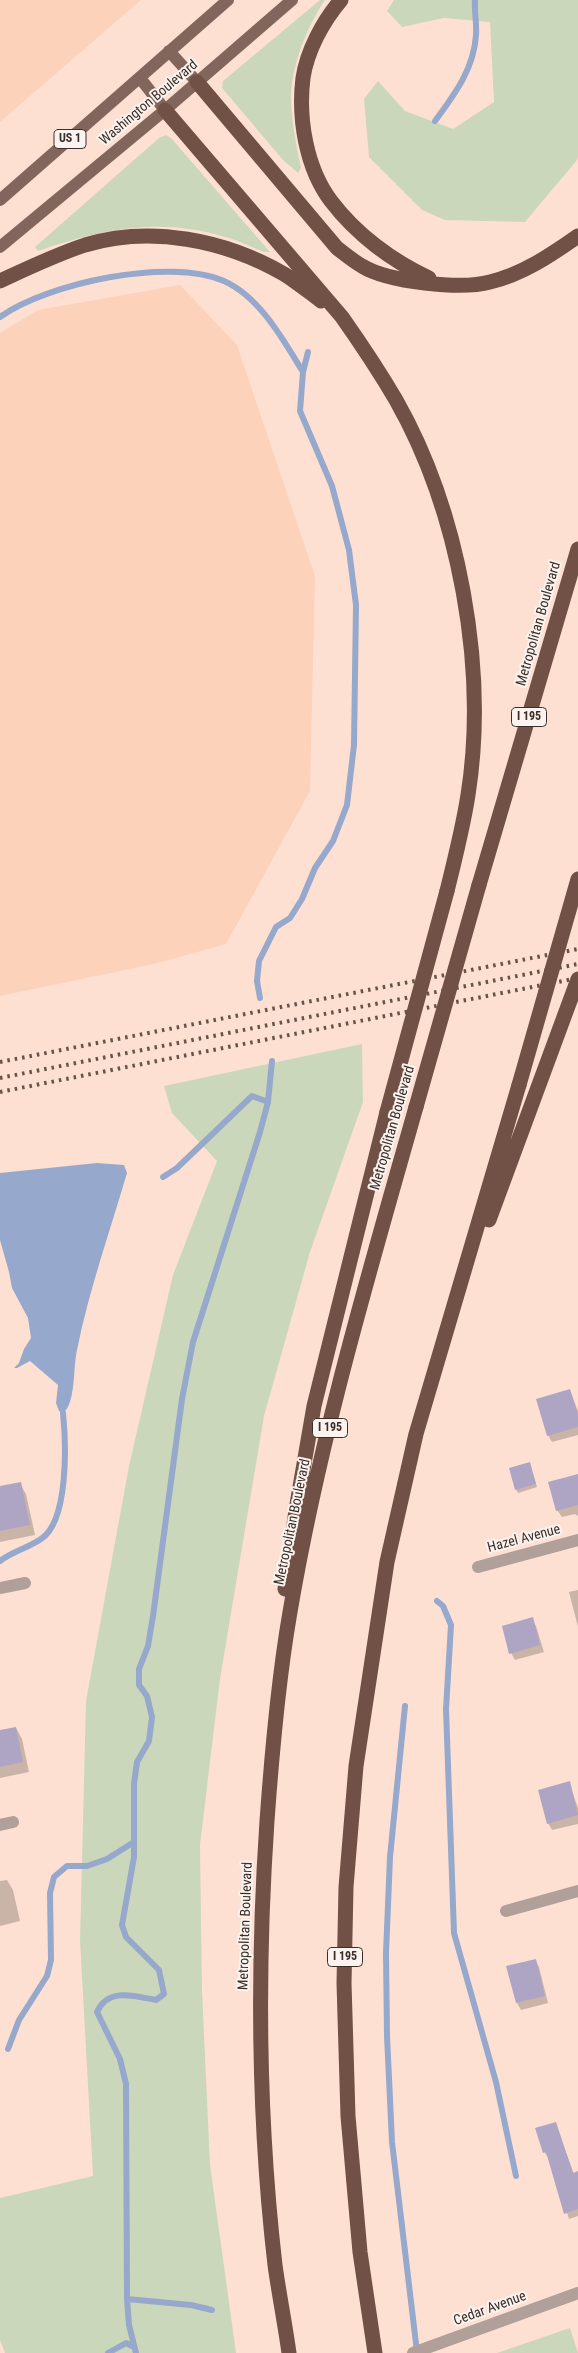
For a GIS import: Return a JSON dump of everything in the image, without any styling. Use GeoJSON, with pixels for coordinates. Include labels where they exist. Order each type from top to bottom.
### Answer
{"type":"FeatureCollection","features":[{"type":"Feature","properties":{"kind":"highway"},"geometry":{"type":"LineString","coordinates":[[341,0],[312,46],[303,77],[302,111],[306,138],[316,177],[330,200],[352,225],[375,245],[418,273],[444,285]]}},
{"type":"Feature","properties":{"kind":"highway"},"geometry":{"type":"LineString","coordinates":[[197,82],[337,248],[362,267],[386,276],[444,285],[489,283],[547,258],[578,236]]}},
{"type":"Feature","properties":{"kind":"highway"},"geometry":{"type":"LineString","coordinates":[[165,110],[342,317],[396,400],[419,446],[444,515],[460,577],[470,637],[474,697],[469,794],[448,891],[388,1112],[314,1406],[296,1510],[282,1613],[271,1755]]}},
{"type":"Feature","properties":{"kind":"highway"},"geometry":{"type":"LineString","coordinates":[[0,281],[42,261],[86,245],[125,238],[165,237],[207,242],[244,255],[284,274],[342,317]]}},
{"type":"Feature","properties":{"kind":"highway","name":"Metropolitan Boulevard"},"geometry":{"type":"LineString","coordinates":[[289,2353],[275,2265],[264,2120],[260,1996],[262,1883],[271,1755],[290,1614],[310,1513],[374,1255],[479,884],[578,549]]}},
{"type":"Feature","properties":{"kind":"highway","name":"I 195"},"geometry":{"type":"LineString","coordinates":[[375,2353],[360,2252],[348,2116],[344,1983],[346,1887],[356,1766],[387,1562],[416,1434],[578,879]]}},
{"type":"Feature","properties":{"kind":"highway"},"geometry":{"type":"LineString","coordinates":[[446,1334],[578,979]]}},
{"type":"Feature","properties":{"kind":"main road","name":"Washington Boulevard"},"geometry":{"type":"LineString","coordinates":[[0,200],[228,0]]}},
{"type":"Feature","properties":{"kind":"main road","name":"Washington Boulevard"},"geometry":{"type":"LineString","coordinates":[[0,247],[165,110],[292,0]]}},
{"type":"Feature","properties":{"kind":"main road"},"geometry":{"type":"LineString","coordinates":[[169,51],[197,82]]}},
{"type":"Feature","properties":{"kind":"main road"},"geometry":{"type":"LineString","coordinates":[[140,78],[165,110]]}},
{"type":"Feature","properties":{"kind":"street","name":"Hazel Avenue"},"geometry":{"type":"LineString","coordinates":[[478,1567],[578,1540]]}},
{"type":"Feature","properties":{"kind":"street"},"geometry":{"type":"LineString","coordinates":[[0,1588],[25,1583]]}},
{"type":"Feature","properties":{"kind":"street"},"geometry":{"type":"LineString","coordinates":[[0,1825],[13,1822]]}},
{"type":"Feature","properties":{"kind":"street"},"geometry":{"type":"LineString","coordinates":[[506,1911],[578,1891]]}},
{"type":"Feature","properties":{"kind":"street","name":"Cedar Avenue"},"geometry":{"type":"LineString","coordinates":[[413,2353],[578,2293]]}},
{"type":"Feature","properties":{"kind":"shaded area"},"geometry":{"type":"Polygon","coordinates":[[[0,0],[141,0],[0,122],[0,0]]]}},
{"type":"Feature","properties":{"kind":"shaded area"},"geometry":{"type":"Polygon","coordinates":[[[180,285],[237,345],[315,576],[310,791],[226,944],[154,964],[0,996],[0,333],[38,310],[180,285]]]}},
{"type":"Feature","properties":{"kind":"green space"},"geometry":{"type":"Polygon","coordinates":[[[320,0],[325,0],[302,45],[292,83],[292,113],[301,168],[298,173],[283,160],[222,88],[223,81],[320,0]]]}},
{"type":"Feature","properties":{"kind":"green space"},"geometry":{"type":"Polygon","coordinates":[[[394,0],[578,0],[578,156],[577,160],[525,222],[445,220],[422,210],[369,157],[364,99],[378,81],[405,111],[453,129],[494,102],[490,22],[444,18],[402,27],[387,11],[394,0]]]}},
{"type":"Feature","properties":{"kind":"green space"},"geometry":{"type":"Polygon","coordinates":[[[166,135],[171,138],[270,252],[264,252],[235,240],[200,231],[153,227],[130,228],[108,232],[38,251],[35,247],[159,138],[166,135]]]}},
{"type":"Feature","properties":{"kind":"green space"},"geometry":{"type":"Polygon","coordinates":[[[362,1044],[363,1102],[310,1252],[264,1416],[220,1679],[200,1845],[202,1991],[210,2165],[236,2353],[5,2353],[0,2340],[0,2198],[93,2176],[80,1940],[86,1701],[129,1466],[173,1275],[217,1161],[172,1113],[164,1086],[362,1044]]]}},
{"type":"Feature","properties":{"kind":"green space"},"geometry":{"type":"Polygon","coordinates":[[[570,2328],[578,2353],[497,2353],[570,2328]]]}},
{"type":"Feature","properties":{"kind":"water"},"geometry":{"type":"Polygon","coordinates":[[[97,1163],[124,1165],[127,1173],[87,1305],[76,1357],[70,1402],[63,1413],[59,1411],[56,1403],[58,1385],[30,1361],[14,1368],[19,1363],[24,1349],[31,1338],[28,1318],[12,1288],[0,1240],[0,1173],[97,1163]]]}},
{"type":"Feature","properties":{"kind":"building"},"geometry":{"type":"Polygon","coordinates":[[[570,1389],[578,1414],[578,1427],[547,1436],[536,1399],[570,1389]]]}},
{"type":"Feature","properties":{"kind":"building"},"geometry":{"type":"Polygon","coordinates":[[[530,1462],[536,1484],[515,1490],[509,1468],[530,1462]]]}},
{"type":"Feature","properties":{"kind":"building"},"geometry":{"type":"Polygon","coordinates":[[[578,1474],[578,1505],[556,1511],[548,1482],[578,1474]]]}},
{"type":"Feature","properties":{"kind":"building"},"geometry":{"type":"Polygon","coordinates":[[[21,1482],[30,1525],[0,1531],[0,1486],[21,1482]]]}},
{"type":"Feature","properties":{"kind":"building"},"geometry":{"type":"Polygon","coordinates":[[[533,1617],[540,1645],[509,1654],[502,1626],[533,1617]]]}},
{"type":"Feature","properties":{"kind":"building"},"geometry":{"type":"Polygon","coordinates":[[[16,1727],[23,1762],[0,1767],[0,1730],[16,1727]]]}},
{"type":"Feature","properties":{"kind":"building"},"geometry":{"type":"Polygon","coordinates":[[[570,1781],[578,1815],[547,1824],[538,1790],[570,1781]]]}},
{"type":"Feature","properties":{"kind":"building"},"geometry":{"type":"Polygon","coordinates":[[[536,1959],[545,1996],[516,2003],[506,1966],[536,1959]]]}},
{"type":"Feature","properties":{"kind":"building"},"geometry":{"type":"Polygon","coordinates":[[[556,2122],[573,2173],[578,2171],[578,2209],[564,2214],[546,2152],[543,2153],[535,2128],[556,2122]]]}},
{"type":"Feature","properties":{"kind":"waterway"},"geometry":{"type":"LineString","coordinates":[[435,121],[462,81],[471,59],[476,35],[475,0]]}},
{"type":"Feature","properties":{"kind":"waterway"},"geometry":{"type":"LineString","coordinates":[[0,317],[21,305],[48,294],[77,284],[109,277],[142,273],[173,272],[201,274],[224,281],[237,288],[249,298],[270,321],[303,372]]}},
{"type":"Feature","properties":{"kind":"waterway"},"geometry":{"type":"LineString","coordinates":[[260,998],[257,981],[259,961],[276,927],[290,918],[302,899],[315,868],[333,841],[347,805],[354,745],[356,605],[349,550],[332,486],[300,411],[303,372],[308,352]]}},
{"type":"Feature","properties":{"kind":"waterway"},"geometry":{"type":"LineString","coordinates":[[136,2353],[129,2325],[127,2299],[126,2084],[120,2059],[97,2012],[102,2004],[115,1996],[131,1995],[156,2000],[164,1994],[159,1970],[126,1937],[122,1925],[134,1857],[134,1784],[137,1762],[149,1741],[152,1717],[147,1696],[139,1685],[139,1669],[148,1646],[153,1616],[182,1399],[193,1342],[260,1132],[268,1102],[272,1061]]}},
{"type":"Feature","properties":{"kind":"waterway"},"geometry":{"type":"LineString","coordinates":[[163,1177],[177,1168],[252,1096],[268,1102]]}},
{"type":"Feature","properties":{"kind":"waterway"},"geometry":{"type":"LineString","coordinates":[[0,1561],[41,1539],[50,1530],[57,1516],[64,1480],[65,1442],[63,1413]]}},
{"type":"Feature","properties":{"kind":"waterway"},"geometry":{"type":"LineString","coordinates":[[437,1601],[443,1606],[451,1625],[446,1709],[454,1933],[496,2082],[516,2176]]}},
{"type":"Feature","properties":{"kind":"waterway"},"geometry":{"type":"LineString","coordinates":[[405,1706],[390,1857],[386,1953],[387,2036],[392,2142],[417,2352]]}},
{"type":"Feature","properties":{"kind":"waterway"},"geometry":{"type":"LineString","coordinates":[[8,2049],[19,2020],[47,1976],[51,1960],[50,1893],[54,1877],[67,1866],[87,1866],[107,1859],[134,1842]]}},
{"type":"Feature","properties":{"kind":"waterway"},"geometry":{"type":"LineString","coordinates":[[127,2299],[191,2305],[212,2310]]}},
{"type":"Feature","properties":{"kind":"waterway"},"geometry":{"type":"LineString","coordinates":[[108,2353],[126,2343],[134,2347]]}},
{"type":"Feature","properties":{"kind":"railway"},"geometry":{"type":"LineString","coordinates":[[0,1062],[578,949]]}},
{"type":"Feature","properties":{"kind":"railway"},"geometry":{"type":"LineString","coordinates":[[0,1078],[578,964]]}},
{"type":"Feature","properties":{"kind":"railway"},"geometry":{"type":"LineString","coordinates":[[0,1092],[578,978]]}}]}
